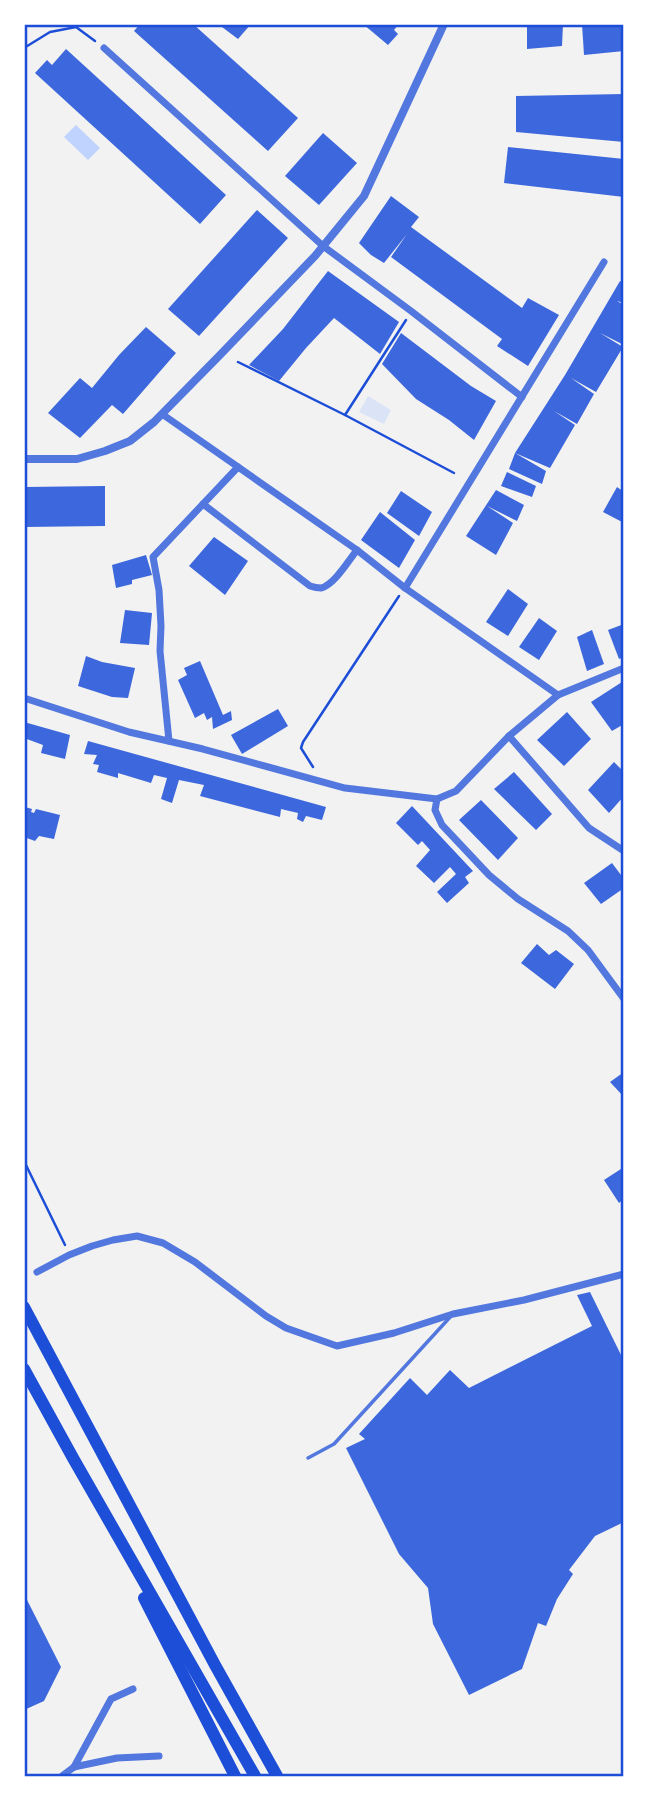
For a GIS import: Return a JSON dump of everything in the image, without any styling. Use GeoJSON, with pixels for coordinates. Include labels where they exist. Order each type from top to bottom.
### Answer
{"type":"FeatureCollection","features":[{"type":"Feature","properties":{"kind":"highway"},"geometry":{"type":"LineString","coordinates":[[24,1307],[215,1665],[279,1776]]}},
{"type":"Feature","properties":{"kind":"highway"},"geometry":{"type":"LineString","coordinates":[[24,1369],[235,1776]]}},
{"type":"Feature","properties":{"kind":"highway"},"geometry":{"type":"LineString","coordinates":[[72,1458],[254,1776]]}},
{"type":"Feature","properties":{"kind":"street"},"geometry":{"type":"LineString","coordinates":[[24,459],[77,459],[130,441],[162,414],[219,356],[323,246],[364,196],[443,25]]}},
{"type":"Feature","properties":{"kind":"street"},"geometry":{"type":"LineString","coordinates":[[104,48],[323,246],[522,397]]}},
{"type":"Feature","properties":{"kind":"street"},"geometry":{"type":"LineString","coordinates":[[405,588],[604,262]]}},
{"type":"Feature","properties":{"kind":"street"},"geometry":{"type":"LineString","coordinates":[[162,414],[558,695]]}},
{"type":"Feature","properties":{"kind":"street"},"geometry":{"type":"LineString","coordinates":[[169,741],[160,651],[159,590],[153,557],[238,467]]}},
{"type":"Feature","properties":{"kind":"street"},"geometry":{"type":"LineString","coordinates":[[203,504],[310,586],[321,587],[328,584],[357,550]]}},
{"type":"Feature","properties":{"kind":"street"},"geometry":{"type":"LineString","coordinates":[[24,698],[129,732],[345,788],[437,799],[456,791],[509,736],[558,695],[624,668]]}},
{"type":"Feature","properties":{"kind":"street"},"geometry":{"type":"LineString","coordinates":[[509,736],[589,828],[624,851]]}},
{"type":"Feature","properties":{"kind":"street"},"geometry":{"type":"LineString","coordinates":[[437,799],[435,810],[442,825],[489,875],[518,899],[568,931],[588,950],[624,999]]}},
{"type":"Feature","properties":{"kind":"street"},"geometry":{"type":"LineString","coordinates":[[37,1272],[69,1255],[113,1240],[138,1236],[163,1243],[195,1262],[286,1328],[337,1346],[394,1333],[453,1314],[524,1300],[624,1274]]}},
{"type":"Feature","properties":{"kind":"street"},"geometry":{"type":"LineString","coordinates":[[62,1776],[74,1767],[111,1699],[133,1689]]}},
{"type":"Feature","properties":{"kind":"street"},"geometry":{"type":"LineString","coordinates":[[74,1767],[117,1758],[159,1756]]}},
{"type":"Feature","properties":{"kind":"lane"},"geometry":{"type":"LineString","coordinates":[[308,1458],[334,1444],[453,1314]]}},
{"type":"Feature","properties":{"kind":"path"},"geometry":{"type":"LineString","coordinates":[[24,48],[50,32],[76,27],[104,48]]}},
{"type":"Feature","properties":{"kind":"path"},"geometry":{"type":"LineString","coordinates":[[345,415],[411,311]]}},
{"type":"Feature","properties":{"kind":"path"},"geometry":{"type":"LineString","coordinates":[[238,362],[454,473]]}},
{"type":"Feature","properties":{"kind":"path"},"geometry":{"type":"LineString","coordinates":[[314,779],[312,766],[301,748],[303,742],[405,588]]}},
{"type":"Feature","properties":{"kind":"path"},"geometry":{"type":"LineString","coordinates":[[24,1161],[69,1255]]}},
{"type":"Feature","properties":{"kind":"shaded area"},"geometry":{"type":"Polygon","coordinates":[[[368,396],[391,410],[384,424],[359,412],[368,396]]]}},
{"type":"Feature","properties":{"kind":"water"},"geometry":{"type":"Polygon","coordinates":[[[76,125],[100,148],[88,160],[64,137],[76,125]]]}},
{"type":"Feature","properties":{"kind":"building"},"geometry":{"type":"Polygon","coordinates":[[[140,24],[193,24],[298,118],[268,151],[134,31],[140,24]]]}},
{"type":"Feature","properties":{"kind":"building"},"geometry":{"type":"Polygon","coordinates":[[[218,24],[251,24],[238,39],[218,24]]]}},
{"type":"Feature","properties":{"kind":"building"},"geometry":{"type":"Polygon","coordinates":[[[363,24],[399,24],[394,30],[398,34],[388,45],[363,24]]]}},
{"type":"Feature","properties":{"kind":"building"},"geometry":{"type":"Polygon","coordinates":[[[527,24],[563,24],[562,46],[527,49],[527,24]]]}},
{"type":"Feature","properties":{"kind":"building"},"geometry":{"type":"Polygon","coordinates":[[[582,24],[624,24],[624,51],[584,55],[582,24]]]}},
{"type":"Feature","properties":{"kind":"building"},"geometry":{"type":"Polygon","coordinates":[[[66,49],[226,195],[200,224],[35,73],[47,60],[52,65],[66,49]]]}},
{"type":"Feature","properties":{"kind":"building"},"geometry":{"type":"Polygon","coordinates":[[[624,94],[624,142],[516,132],[516,96],[624,94]]]}},
{"type":"Feature","properties":{"kind":"building"},"geometry":{"type":"Polygon","coordinates":[[[323,133],[357,163],[319,205],[285,176],[323,133]]]}},
{"type":"Feature","properties":{"kind":"building"},"geometry":{"type":"Polygon","coordinates":[[[508,147],[624,159],[624,197],[504,183],[508,147]]]}},
{"type":"Feature","properties":{"kind":"building"},"geometry":{"type":"Polygon","coordinates":[[[391,196],[419,217],[411,227],[522,308],[528,298],[559,315],[528,366],[497,346],[502,339],[391,257],[407,234],[384,263],[359,243],[391,196]]]}},
{"type":"Feature","properties":{"kind":"building"},"geometry":{"type":"Polygon","coordinates":[[[257,210],[288,238],[199,336],[168,309],[257,210]]]}},
{"type":"Feature","properties":{"kind":"building"},"geometry":{"type":"Polygon","coordinates":[[[328,271],[399,322],[380,354],[334,318],[279,381],[249,365],[283,329],[328,271]]]}},
{"type":"Feature","properties":{"kind":"building"},"geometry":{"type":"Polygon","coordinates":[[[620,281],[624,283],[624,303],[617,301],[624,305],[624,345],[600,333],[623,347],[596,392],[571,378],[594,394],[577,424],[554,411],[575,425],[550,468],[515,453],[620,281]]]}},
{"type":"Feature","properties":{"kind":"building"},"geometry":{"type":"Polygon","coordinates":[[[146,327],[176,353],[123,414],[112,405],[80,438],[48,413],[80,378],[92,388],[146,327]]]}},
{"type":"Feature","properties":{"kind":"building"},"geometry":{"type":"Polygon","coordinates":[[[401,333],[471,386],[496,401],[474,440],[416,399],[382,364],[401,333]]]}},
{"type":"Feature","properties":{"kind":"building"},"geometry":{"type":"Polygon","coordinates":[[[515,453],[546,471],[542,484],[509,469],[515,453]]]}},
{"type":"Feature","properties":{"kind":"building"},"geometry":{"type":"Polygon","coordinates":[[[507,472],[536,486],[532,497],[501,486],[507,472]]]}},
{"type":"Feature","properties":{"kind":"building"},"geometry":{"type":"Polygon","coordinates":[[[105,486],[105,526],[24,527],[24,487],[105,486]]]}},
{"type":"Feature","properties":{"kind":"building"},"geometry":{"type":"Polygon","coordinates":[[[617,487],[624,492],[624,523],[603,512],[617,487]]]}},
{"type":"Feature","properties":{"kind":"building"},"geometry":{"type":"Polygon","coordinates":[[[496,490],[524,505],[517,521],[487,506],[513,523],[496,555],[466,536],[496,490]]]}},
{"type":"Feature","properties":{"kind":"building"},"geometry":{"type":"Polygon","coordinates":[[[401,491],[432,512],[419,536],[387,513],[401,491]]]}},
{"type":"Feature","properties":{"kind":"building"},"geometry":{"type":"Polygon","coordinates":[[[380,512],[415,540],[399,568],[361,540],[380,512]]]}},
{"type":"Feature","properties":{"kind":"building"},"geometry":{"type":"Polygon","coordinates":[[[214,537],[248,561],[225,595],[189,566],[214,537]]]}},
{"type":"Feature","properties":{"kind":"building"},"geometry":{"type":"Polygon","coordinates":[[[146,555],[152,575],[116,588],[112,565],[146,555]]]}},
{"type":"Feature","properties":{"kind":"building"},"geometry":{"type":"Polygon","coordinates":[[[508,589],[528,604],[508,636],[486,622],[508,589]]]}},
{"type":"Feature","properties":{"kind":"building"},"geometry":{"type":"Polygon","coordinates":[[[125,610],[152,613],[149,645],[120,643],[125,610]]]}},
{"type":"Feature","properties":{"kind":"building"},"geometry":{"type":"Polygon","coordinates":[[[539,618],[557,631],[539,660],[519,647],[539,618]]]}},
{"type":"Feature","properties":{"kind":"building"},"geometry":{"type":"Polygon","coordinates":[[[624,624],[624,657],[619,659],[608,630],[624,624]]]}},
{"type":"Feature","properties":{"kind":"building"},"geometry":{"type":"Polygon","coordinates":[[[592,630],[604,664],[587,671],[577,637],[592,630]]]}},
{"type":"Feature","properties":{"kind":"building"},"geometry":{"type":"Polygon","coordinates":[[[86,656],[135,668],[128,698],[112,697],[78,686],[86,656]]]}},
{"type":"Feature","properties":{"kind":"building"},"geometry":{"type":"Polygon","coordinates":[[[200,661],[223,715],[231,711],[232,720],[213,729],[212,717],[207,720],[204,713],[195,718],[178,680],[187,675],[184,668],[200,661]]]}},
{"type":"Feature","properties":{"kind":"building"},"geometry":{"type":"Polygon","coordinates":[[[622,682],[624,724],[612,731],[591,702],[622,682]]]}},
{"type":"Feature","properties":{"kind":"building"},"geometry":{"type":"Polygon","coordinates":[[[278,709],[288,726],[242,754],[231,735],[278,709]]]}},
{"type":"Feature","properties":{"kind":"building"},"geometry":{"type":"Polygon","coordinates":[[[567,712],[591,739],[564,766],[537,740],[567,712]]]}},
{"type":"Feature","properties":{"kind":"building"},"geometry":{"type":"Polygon","coordinates":[[[24,722],[70,735],[65,759],[41,753],[43,745],[24,738],[24,722]]]}},
{"type":"Feature","properties":{"kind":"building"},"geometry":{"type":"Polygon","coordinates":[[[88,741],[326,807],[322,820],[306,816],[303,822],[297,819],[298,813],[281,809],[280,817],[200,796],[204,785],[179,780],[172,803],[161,799],[167,778],[154,775],[151,783],[118,773],[118,778],[97,772],[99,765],[93,764],[97,755],[84,754],[88,741]]]}},
{"type":"Feature","properties":{"kind":"building"},"geometry":{"type":"Polygon","coordinates":[[[614,762],[624,772],[624,796],[609,813],[588,790],[614,762]]]}},
{"type":"Feature","properties":{"kind":"building"},"geometry":{"type":"Polygon","coordinates":[[[514,772],[552,814],[536,830],[494,789],[514,772]]]}},
{"type":"Feature","properties":{"kind":"building"},"geometry":{"type":"Polygon","coordinates":[[[481,800],[518,838],[498,860],[459,820],[481,800]]]}},
{"type":"Feature","properties":{"kind":"building"},"geometry":{"type":"Polygon","coordinates":[[[412,806],[473,871],[465,877],[469,883],[447,903],[437,892],[456,874],[450,867],[434,883],[416,866],[430,850],[422,841],[418,845],[396,823],[412,806]]]}},
{"type":"Feature","properties":{"kind":"building"},"geometry":{"type":"Polygon","coordinates":[[[25,807],[32,809],[31,812],[34,813],[36,809],[60,815],[54,839],[39,836],[35,841],[24,837],[25,807]]]}},
{"type":"Feature","properties":{"kind":"building"},"geometry":{"type":"Polygon","coordinates":[[[612,863],[624,879],[624,888],[601,904],[584,883],[612,863]]]}},
{"type":"Feature","properties":{"kind":"building"},"geometry":{"type":"Polygon","coordinates":[[[537,944],[549,955],[556,950],[574,964],[555,989],[521,963],[537,944]]]}},
{"type":"Feature","properties":{"kind":"building"},"geometry":{"type":"Polygon","coordinates":[[[624,1072],[624,1097],[610,1082],[624,1072]]]}},
{"type":"Feature","properties":{"kind":"building"},"geometry":{"type":"Polygon","coordinates":[[[624,1167],[624,1199],[619,1203],[604,1180],[624,1167]]]}},
{"type":"Feature","properties":{"kind":"building"},"geometry":{"type":"Polygon","coordinates":[[[590,1292],[624,1361],[624,1522],[595,1536],[569,1570],[573,1574],[557,1599],[546,1626],[538,1623],[522,1669],[469,1695],[433,1624],[428,1588],[399,1554],[346,1448],[365,1439],[359,1434],[410,1378],[427,1395],[450,1370],[469,1388],[592,1326],[577,1295],[590,1292]]]}},
{"type":"Feature","properties":{"kind":"building"},"geometry":{"type":"Polygon","coordinates":[[[24,1594],[61,1667],[44,1701],[24,1710],[24,1594]]]}}]}
